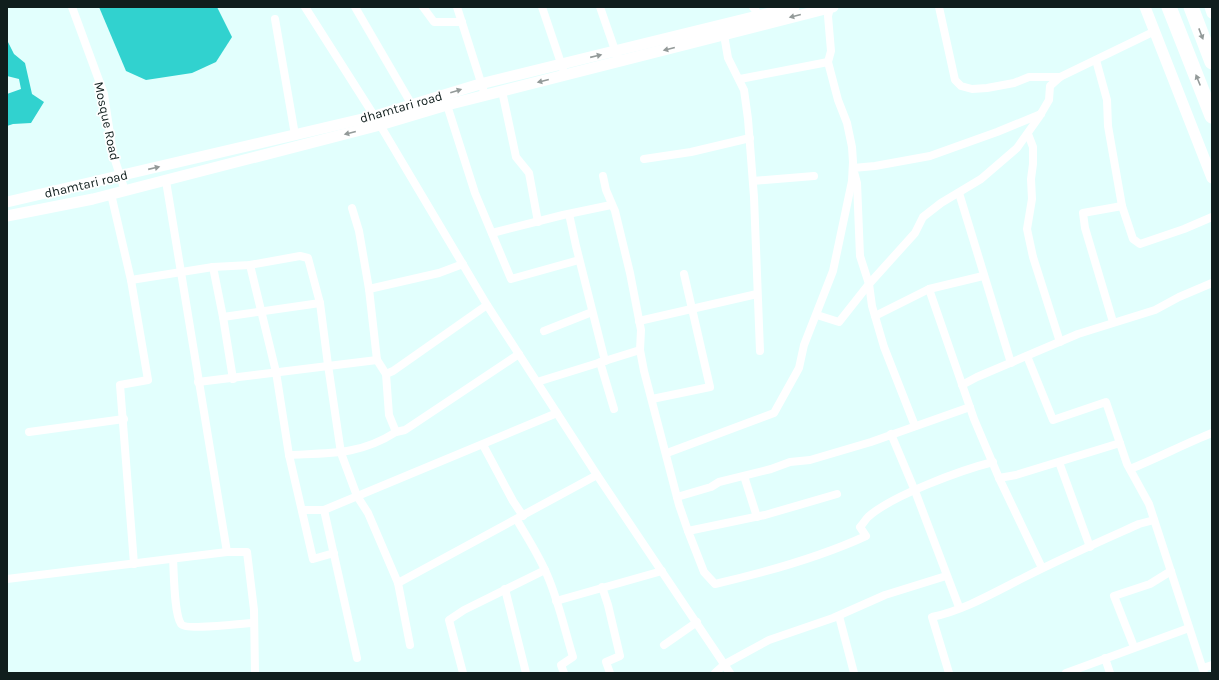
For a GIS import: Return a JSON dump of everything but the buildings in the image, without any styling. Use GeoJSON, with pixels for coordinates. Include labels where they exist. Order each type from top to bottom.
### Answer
{"type":"FeatureCollection","features":[{"type":"Feature","properties":{"kind":"highway"},"geometry":{"type":"LineString","coordinates":[[1169,7],[1212,116]]}},
{"type":"Feature","properties":{"kind":"highway"},"geometry":{"type":"LineString","coordinates":[[1191,7],[1212,62]]}},
{"type":"Feature","properties":{"kind":"main road"},"geometry":{"type":"LineString","coordinates":[[7,216],[125,191],[378,120],[447,105],[566,75],[617,56],[723,30],[760,15],[794,7]]}},
{"type":"Feature","properties":{"kind":"main road"},"geometry":{"type":"LineString","coordinates":[[760,15],[831,7]]}},
{"type":"Feature","properties":{"kind":"main road"},"geometry":{"type":"LineString","coordinates":[[1145,7],[1212,178]]}},
{"type":"Feature","properties":{"kind":"main road"},"geometry":{"type":"LineString","coordinates":[[1210,7],[1212,13]]}},
{"type":"Feature","properties":{"kind":"main road","name":"dhamtari road"},"geometry":{"type":"LineString","coordinates":[[7,202],[295,135],[378,120],[412,105],[480,84],[562,64],[617,56]]}},
{"type":"Feature","properties":{"kind":"street","name":"Mosque Road"},"geometry":{"type":"LineString","coordinates":[[72,7],[104,94],[113,154],[125,191]]}},
{"type":"Feature","properties":{"kind":"street"},"geometry":{"type":"LineString","coordinates":[[305,7],[378,120],[487,304],[597,475],[730,673]]}},
{"type":"Feature","properties":{"kind":"street"},"geometry":{"type":"LineString","coordinates":[[355,7],[412,105]]}},
{"type":"Feature","properties":{"kind":"street"},"geometry":{"type":"LineString","coordinates":[[423,7],[434,22],[462,22]]}},
{"type":"Feature","properties":{"kind":"street"},"geometry":{"type":"LineString","coordinates":[[457,7],[480,84],[485,95]]}},
{"type":"Feature","properties":{"kind":"street"},"geometry":{"type":"LineString","coordinates":[[542,7],[566,75]]}},
{"type":"Feature","properties":{"kind":"street"},"geometry":{"type":"LineString","coordinates":[[600,7],[617,56]]}},
{"type":"Feature","properties":{"kind":"street"},"geometry":{"type":"LineString","coordinates":[[831,7],[828,16],[831,51],[828,62],[838,100],[847,124],[852,147],[853,168],[857,182],[860,256],[869,284],[875,316],[884,347],[915,426]]}},
{"type":"Feature","properties":{"kind":"street"},"geometry":{"type":"LineString","coordinates":[[939,7],[955,80],[961,86],[972,89],[987,88],[1014,83],[1029,77],[1060,77]]}},
{"type":"Feature","properties":{"kind":"street"},"geometry":{"type":"LineString","coordinates":[[275,19],[295,135]]}},
{"type":"Feature","properties":{"kind":"street"},"geometry":{"type":"LineString","coordinates":[[723,30],[728,58],[733,71],[740,79],[744,90],[750,138],[760,351]]}},
{"type":"Feature","properties":{"kind":"street"},"geometry":{"type":"LineString","coordinates":[[817,315],[839,322],[869,284],[915,233],[923,217],[941,203],[986,175],[1017,148],[1028,134],[1049,100],[1050,86],[1060,77],[1155,32]]}},
{"type":"Feature","properties":{"kind":"street"},"geometry":{"type":"LineString","coordinates":[[1096,60],[1107,100],[1108,126],[1122,206],[1133,239],[1140,244],[1184,229],[1212,217]]}},
{"type":"Feature","properties":{"kind":"street"},"geometry":{"type":"LineString","coordinates":[[740,79],[828,62]]}},
{"type":"Feature","properties":{"kind":"street"},"geometry":{"type":"LineString","coordinates":[[502,91],[516,157],[529,173],[538,222]]}},
{"type":"Feature","properties":{"kind":"street"},"geometry":{"type":"LineString","coordinates":[[447,105],[474,194],[511,279],[579,260]]}},
{"type":"Feature","properties":{"kind":"street"},"geometry":{"type":"LineString","coordinates":[[853,168],[875,166],[935,154],[997,132],[1041,114]]}},
{"type":"Feature","properties":{"kind":"street"},"geometry":{"type":"LineString","coordinates":[[1028,134],[1033,147],[1033,164],[1031,179],[1032,199],[1027,229],[1032,257],[1060,342]]}},
{"type":"Feature","properties":{"kind":"street"},"geometry":{"type":"LineString","coordinates":[[644,159],[691,152],[750,138]]}},
{"type":"Feature","properties":{"kind":"street"},"geometry":{"type":"LineString","coordinates":[[667,453],[774,413],[799,368],[804,345],[833,271],[853,168]]}},
{"type":"Feature","properties":{"kind":"street"},"geometry":{"type":"LineString","coordinates":[[602,176],[619,225],[639,321],[640,350],[677,497],[704,572],[715,584],[765,573],[853,542],[866,536],[860,527],[867,518],[886,503],[975,467],[992,462]]}},
{"type":"Feature","properties":{"kind":"street"},"geometry":{"type":"LineString","coordinates":[[753,181],[814,176]]}},
{"type":"Feature","properties":{"kind":"street"},"geometry":{"type":"LineString","coordinates":[[166,180],[227,552]]}},
{"type":"Feature","properties":{"kind":"street"},"geometry":{"type":"LineString","coordinates":[[959,193],[983,276],[1011,363]]}},
{"type":"Feature","properties":{"kind":"street"},"geometry":{"type":"LineString","coordinates":[[111,194],[131,280],[148,380],[120,385],[124,419],[134,564]]}},
{"type":"Feature","properties":{"kind":"street"},"geometry":{"type":"LineString","coordinates":[[492,233],[611,205]]}},
{"type":"Feature","properties":{"kind":"street"},"geometry":{"type":"LineString","coordinates":[[1113,322],[1089,240],[1083,213],[1122,206]]}},
{"type":"Feature","properties":{"kind":"street"},"geometry":{"type":"LineString","coordinates":[[352,208],[359,231],[369,288],[377,360],[386,374],[390,415],[396,432]]}},
{"type":"Feature","properties":{"kind":"street"},"geometry":{"type":"LineString","coordinates":[[569,214],[614,409]]}},
{"type":"Feature","properties":{"kind":"street"},"geometry":{"type":"LineString","coordinates":[[131,280],[213,267],[250,266],[300,256],[308,258],[320,303],[341,453],[357,496],[368,513],[398,583],[410,645]]}},
{"type":"Feature","properties":{"kind":"street"},"geometry":{"type":"LineString","coordinates":[[369,288],[439,273],[463,264]]}},
{"type":"Feature","properties":{"kind":"street"},"geometry":{"type":"LineString","coordinates":[[250,266],[276,372],[289,455],[313,559],[334,553]]}},
{"type":"Feature","properties":{"kind":"street"},"geometry":{"type":"LineString","coordinates":[[213,267],[233,379]]}},
{"type":"Feature","properties":{"kind":"street"},"geometry":{"type":"LineString","coordinates":[[652,399],[710,387],[684,274]]}},
{"type":"Feature","properties":{"kind":"street"},"geometry":{"type":"LineString","coordinates":[[875,316],[929,289],[983,276]]}},
{"type":"Feature","properties":{"kind":"street"},"geometry":{"type":"LineString","coordinates":[[962,385],[1060,342],[1113,322],[1128,320],[1155,310],[1179,297],[1212,283]]}},
{"type":"Feature","properties":{"kind":"street"},"geometry":{"type":"LineString","coordinates":[[929,289],[970,407],[992,462],[1042,568]]}},
{"type":"Feature","properties":{"kind":"street"},"geometry":{"type":"LineString","coordinates":[[639,321],[757,294]]}},
{"type":"Feature","properties":{"kind":"street"},"geometry":{"type":"LineString","coordinates":[[223,317],[320,303]]}},
{"type":"Feature","properties":{"kind":"street"},"geometry":{"type":"LineString","coordinates":[[386,374],[393,371],[487,304]]}},
{"type":"Feature","properties":{"kind":"street"},"geometry":{"type":"LineString","coordinates":[[544,331],[592,312]]}},
{"type":"Feature","properties":{"kind":"street"},"geometry":{"type":"LineString","coordinates":[[537,382],[640,350]]}},
{"type":"Feature","properties":{"kind":"street"},"geometry":{"type":"LineString","coordinates":[[289,455],[351,452],[381,442],[396,432],[405,430],[519,354]]}},
{"type":"Feature","properties":{"kind":"street"},"geometry":{"type":"LineString","coordinates":[[1028,356],[1053,420],[1106,402],[1130,469],[1142,489],[1154,520],[1203,672],[1212,665]]}},
{"type":"Feature","properties":{"kind":"street"},"geometry":{"type":"LineString","coordinates":[[198,382],[233,379],[328,365],[377,360]]}},
{"type":"Feature","properties":{"kind":"street"},"geometry":{"type":"LineString","coordinates":[[677,497],[711,487],[719,482],[790,462],[810,460],[970,407]]}},
{"type":"Feature","properties":{"kind":"street"},"geometry":{"type":"LineString","coordinates":[[302,510],[324,510],[557,413]]}},
{"type":"Feature","properties":{"kind":"street"},"geometry":{"type":"LineString","coordinates":[[29,432],[124,419]]}},
{"type":"Feature","properties":{"kind":"street"},"geometry":{"type":"LineString","coordinates":[[1130,469],[1166,455],[1180,446],[1212,433]]}},
{"type":"Feature","properties":{"kind":"street"},"geometry":{"type":"LineString","coordinates":[[891,434],[915,491],[959,607]]}},
{"type":"Feature","properties":{"kind":"street"},"geometry":{"type":"LineString","coordinates":[[999,478],[1016,475],[1120,443]]}},
{"type":"Feature","properties":{"kind":"street"},"geometry":{"type":"LineString","coordinates":[[483,445],[513,501],[545,570],[573,657],[561,665],[564,673]]}},
{"type":"Feature","properties":{"kind":"street"},"geometry":{"type":"LineString","coordinates":[[1059,462],[1090,547]]}},
{"type":"Feature","properties":{"kind":"street"},"geometry":{"type":"LineString","coordinates":[[398,583],[597,475]]}},
{"type":"Feature","properties":{"kind":"street"},"geometry":{"type":"LineString","coordinates":[[744,476],[757,517]]}},
{"type":"Feature","properties":{"kind":"street"},"geometry":{"type":"LineString","coordinates":[[688,531],[757,517],[837,494]]}},
{"type":"Feature","properties":{"kind":"street"},"geometry":{"type":"LineString","coordinates":[[324,510],[357,658]]}},
{"type":"Feature","properties":{"kind":"street"},"geometry":{"type":"LineString","coordinates":[[948,673],[932,617],[944,614],[985,598],[1042,568],[1139,524],[1154,520]]}},
{"type":"Feature","properties":{"kind":"street"},"geometry":{"type":"LineString","coordinates":[[7,579],[227,552],[247,552],[254,623],[255,673]]}},
{"type":"Feature","properties":{"kind":"street"},"geometry":{"type":"LineString","coordinates":[[173,559],[177,613],[180,624],[184,627],[195,628],[254,623]]}},
{"type":"Feature","properties":{"kind":"street"},"geometry":{"type":"LineString","coordinates":[[463,673],[449,620],[545,570]]}},
{"type":"Feature","properties":{"kind":"street"},"geometry":{"type":"LineString","coordinates":[[556,601],[662,571]]}},
{"type":"Feature","properties":{"kind":"street"},"geometry":{"type":"LineString","coordinates":[[1134,647],[1114,596],[1150,584],[1171,571]]}},
{"type":"Feature","properties":{"kind":"street"},"geometry":{"type":"LineString","coordinates":[[715,673],[725,664],[769,640],[839,616],[885,595],[946,576]]}},
{"type":"Feature","properties":{"kind":"street"},"geometry":{"type":"LineString","coordinates":[[602,587],[608,605],[620,656],[606,662],[610,673]]}},
{"type":"Feature","properties":{"kind":"street"},"geometry":{"type":"LineString","coordinates":[[506,589],[526,673]]}},
{"type":"Feature","properties":{"kind":"street"},"geometry":{"type":"LineString","coordinates":[[839,616],[854,673]]}},
{"type":"Feature","properties":{"kind":"street"},"geometry":{"type":"LineString","coordinates":[[664,645],[697,622]]}},
{"type":"Feature","properties":{"kind":"street"},"geometry":{"type":"LineString","coordinates":[[1066,673],[1134,647],[1190,628]]}},
{"type":"Feature","properties":{"kind":"street"},"geometry":{"type":"LineString","coordinates":[[1105,658],[1110,673]]}},
{"type":"Feature","properties":{"kind":"water"},"geometry":{"type":"Polygon","coordinates":[[[99,7],[217,7],[232,37],[216,62],[192,73],[146,80],[126,71],[99,7]]]}},
{"type":"Feature","properties":{"kind":"water"},"geometry":{"type":"Polygon","coordinates":[[[7,40],[14,54],[25,63],[32,94],[44,102],[31,123],[13,124],[7,126],[7,94],[21,89],[19,79],[7,76],[7,40]]]}}]}
